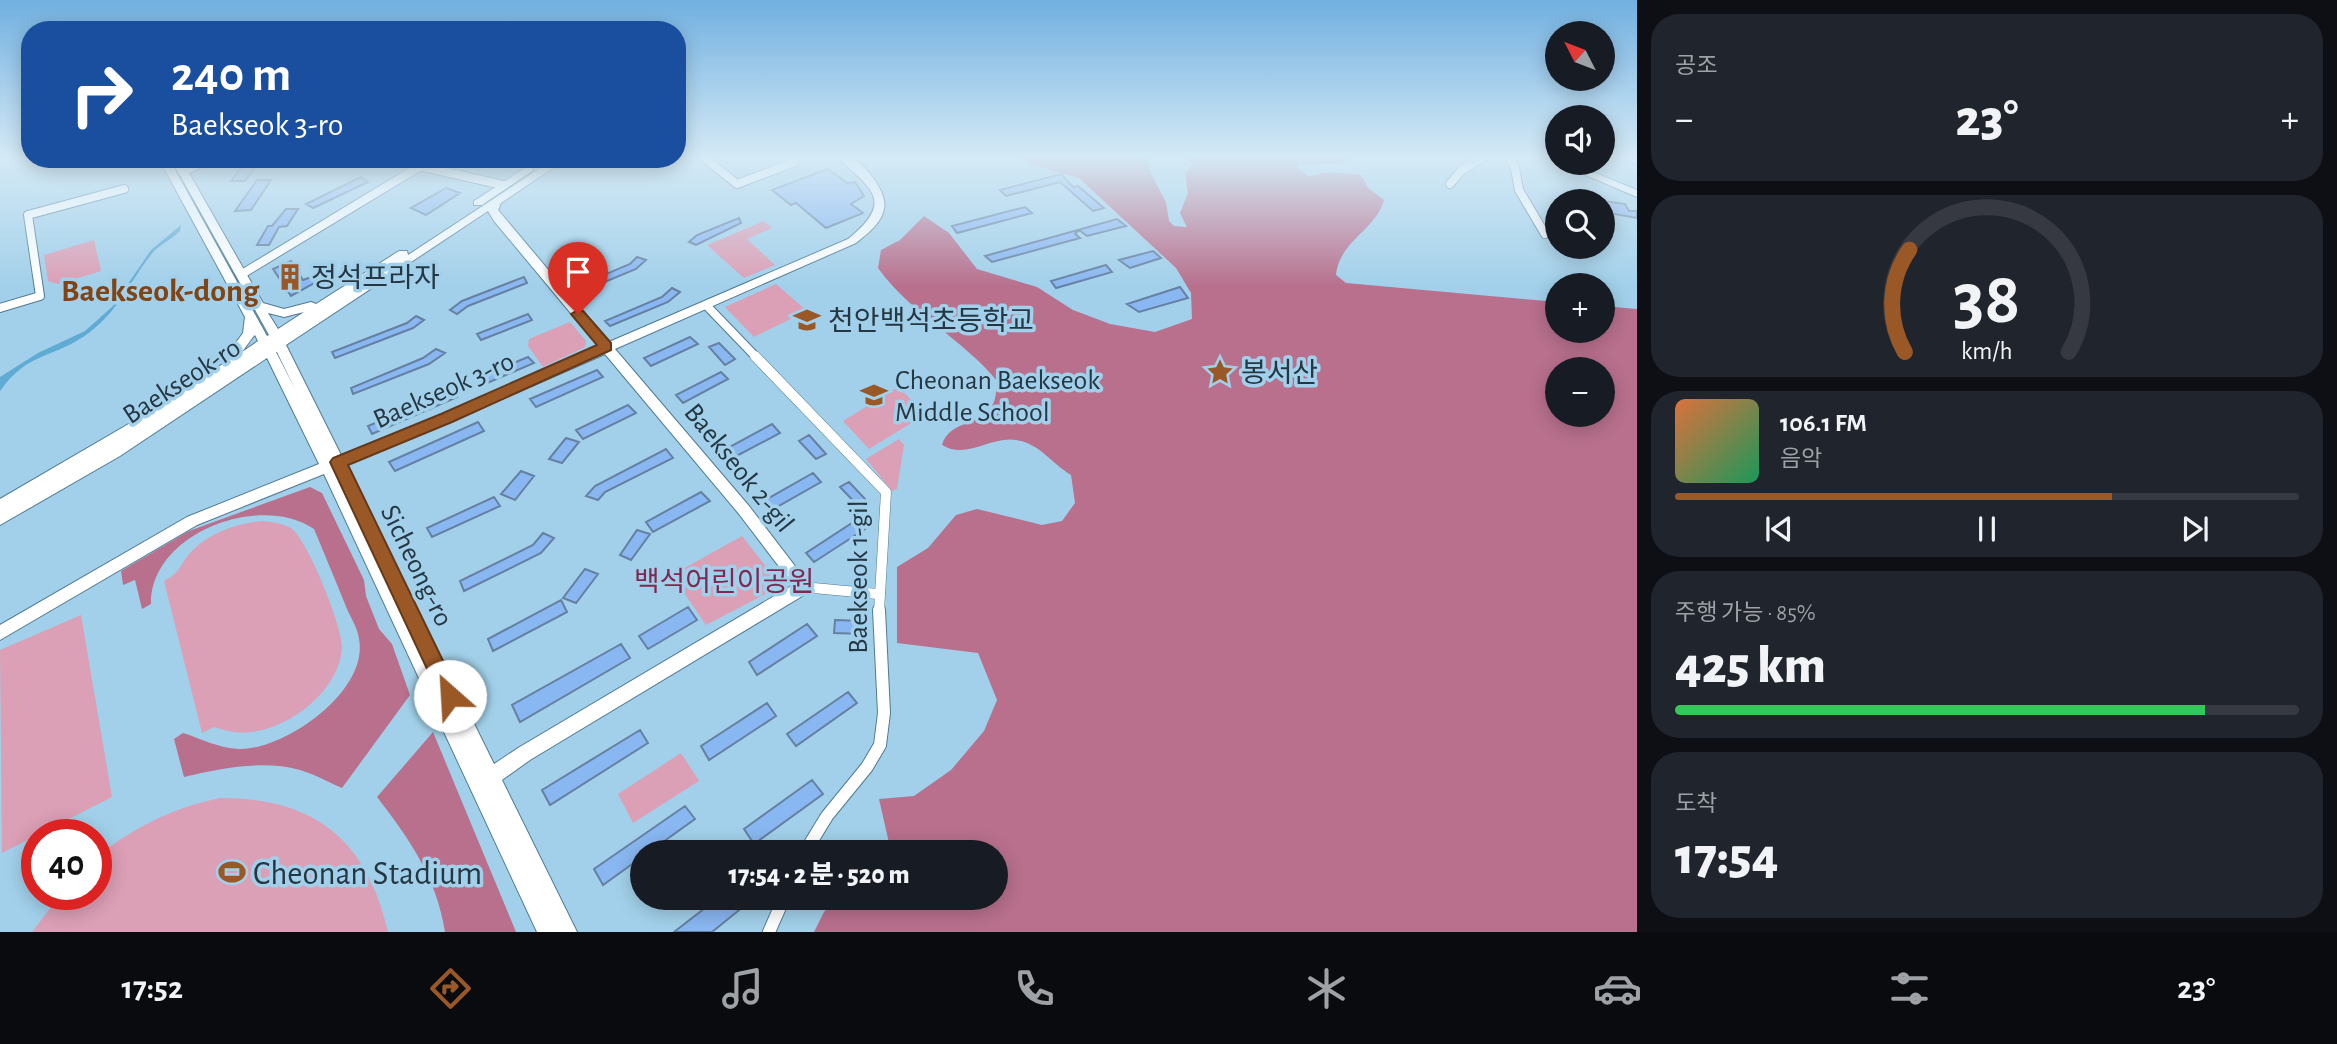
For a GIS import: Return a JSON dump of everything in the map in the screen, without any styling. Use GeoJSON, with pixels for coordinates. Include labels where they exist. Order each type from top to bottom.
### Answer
{"type":"FeatureCollection","features":[{"type":"Feature","properties":{"kind":"street"},"geometry":{"type":"LineString","coordinates":[[0,308],[40,296],[29,215],[86,199]]}},
{"type":"Feature","properties":{"kind":"street"},"geometry":{"type":"LineString","coordinates":[[186,199],[251,318],[272,343]]}},
{"type":"Feature","properties":{"kind":"street"},"geometry":{"type":"LineString","coordinates":[[199,199],[259,306],[272,343]]}},
{"type":"Feature","properties":{"kind":"street"},"geometry":{"type":"LineString","coordinates":[[242,274],[364,199]]}},
{"type":"Feature","properties":{"kind":"street","name":"Baekseok-ro"},"geometry":{"type":"LineString","coordinates":[[0,519],[115,452],[332,298],[483,199]]}},
{"type":"Feature","properties":{"kind":"street","name":"Baekseok-ro"},"geometry":{"type":"LineString","coordinates":[[0,506],[137,426],[218,372],[272,343],[500,199]]}},
{"type":"Feature","properties":{"kind":"street","name":"Baekseok 3-ro"},"geometry":{"type":"LineString","coordinates":[[0,633],[192,521],[447,418],[852,241],[873,223],[881,204],[880,199]]}},
{"type":"Feature","properties":{"kind":"street"},"geometry":{"type":"LineString","coordinates":[[1524,199],[1534,214],[1535,222],[1545,234]]}},
{"type":"Feature","properties":{"kind":"street"},"geometry":{"type":"LineString","coordinates":[[496,202],[494,210],[498,219]]}},
{"type":"Feature","properties":{"kind":"street"},"geometry":{"type":"LineString","coordinates":[[466,223],[485,217],[498,219]]}},
{"type":"Feature","properties":{"kind":"street","name":"Baekseok 2-gil"},"geometry":{"type":"LineString","coordinates":[[498,219],[744,510],[803,587]]}},
{"type":"Feature","properties":{"kind":"street"},"geometry":{"type":"LineString","coordinates":[[259,306],[284,313],[332,298]]}},
{"type":"Feature","properties":{"kind":"street","name":"Baekseok 1-gil"},"geometry":{"type":"LineString","coordinates":[[706,304],[886,492],[878,594],[884,713],[880,745],[867,767],[827,816],[812,840]]}},
{"type":"Feature","properties":{"kind":"street"},"geometry":{"type":"LineString","coordinates":[[218,372],[249,334],[251,318]]}},
{"type":"Feature","properties":{"kind":"street","name":"Sicheong-ro"},"geometry":{"type":"LineString","coordinates":[[272,343],[484,781],[547,932]]}},
{"type":"Feature","properties":{"kind":"street"},"geometry":{"type":"LineString","coordinates":[[484,781],[803,587],[878,594]]}},
{"type":"Feature","properties":{"kind":"street","name":"Sicheong-ro"},"geometry":{"type":"LineString","coordinates":[[484,781],[567,932]]}},
{"type":"Feature","properties":{"kind":"street"},"geometry":{"type":"LineString","coordinates":[[769,932],[779,910]]}},
{"type":"Feature","properties":{"kind":"green space"},"geometry":{"type":"Polygon","coordinates":[[[764,221],[772,228],[747,239],[775,265],[744,278],[707,245],[764,221]]]}},
{"type":"Feature","properties":{"kind":"green space"},"geometry":{"type":"Polygon","coordinates":[[[94,240],[101,271],[58,284],[48,281],[44,255],[94,240]]]}},
{"type":"Feature","properties":{"kind":"green space"},"geometry":{"type":"Polygon","coordinates":[[[776,284],[807,311],[754,337],[725,307],[776,284]]]}},
{"type":"Feature","properties":{"kind":"green space"},"geometry":{"type":"Polygon","coordinates":[[[570,322],[586,341],[585,347],[543,367],[528,346],[529,339],[570,322]]]}},
{"type":"Feature","properties":{"kind":"green space"},"geometry":{"type":"Polygon","coordinates":[[[898,387],[926,414],[869,449],[843,421],[898,387]]]}},
{"type":"Feature","properties":{"kind":"green space"},"geometry":{"type":"Polygon","coordinates":[[[899,439],[904,445],[897,489],[892,491],[866,459],[899,439]]]}},
{"type":"Feature","properties":{"kind":"green space"},"geometry":{"type":"Polygon","coordinates":[[[261,521],[292,529],[307,550],[341,636],[339,662],[333,677],[311,704],[282,723],[251,732],[232,732],[214,727],[202,733],[164,581],[176,572],[190,553],[205,540],[232,527],[261,521]]]}},
{"type":"Feature","properties":{"kind":"green space","name":"백석어린이공원"},"geometry":{"type":"Polygon","coordinates":[[[742,536],[778,582],[771,591],[706,625],[672,575],[742,536]]]}},
{"type":"Feature","properties":{"kind":"green space"},"geometry":{"type":"Polygon","coordinates":[[[81,615],[112,797],[69,819],[21,819],[21,843],[2,853],[0,650],[81,615]]]}},
{"type":"Feature","properties":{"kind":"green space"},"geometry":{"type":"Polygon","coordinates":[[[681,753],[699,781],[633,823],[618,794],[681,753]]]}},
{"type":"Feature","properties":{"kind":"green space","name":"Cheonan Stadium"},"geometry":{"type":"Polygon","coordinates":[[[220,798],[254,800],[283,806],[309,816],[332,830],[351,849],[366,872],[379,900],[388,932],[32,932],[49,910],[112,910],[112,845],[170,813],[220,798]]]}},
{"type":"Feature","properties":{"kind":"shaded area"},"geometry":{"type":"Polygon","coordinates":[[[1102,199],[1165,199],[1169,221],[1174,226],[1187,227],[1180,213],[1185,199],[1383,199],[1374,220],[1350,244],[1339,263],[1336,275],[1346,283],[1545,301],[1545,343],[1615,343],[1615,307],[1637,309],[1637,932],[814,932],[826,910],[1008,910],[1008,840],[888,840],[879,799],[914,796],[951,770],[984,731],[997,700],[978,653],[897,643],[897,567],[928,548],[956,515],[977,509],[1042,525],[1062,521],[1075,503],[1071,475],[1028,443],[1000,440],[962,450],[942,445],[951,431],[981,417],[987,411],[994,402],[998,382],[969,352],[921,313],[891,284],[878,268],[881,250],[900,240],[924,216],[949,233],[977,269],[1037,287],[1073,310],[1110,324],[1155,332],[1192,319],[1191,293],[1176,268],[1102,199]]]}},
{"type":"Feature","properties":{"kind":"shaded area"},"geometry":{"type":"Polygon","coordinates":[[[310,487],[322,493],[364,580],[366,596],[379,629],[392,644],[410,695],[342,788],[300,770],[286,767],[257,765],[184,777],[174,739],[183,733],[231,748],[258,747],[279,740],[320,714],[338,697],[351,678],[359,659],[357,631],[314,529],[291,519],[265,515],[238,518],[212,526],[188,540],[168,558],[155,579],[151,604],[142,609],[135,580],[123,585],[121,571],[189,531],[310,487]]]}},
{"type":"Feature","properties":{"kind":"shaded area"},"geometry":{"type":"Polygon","coordinates":[[[433,732],[516,932],[445,932],[436,894],[420,860],[377,797],[433,732]]]}},
{"type":"Feature","properties":{"kind":"water"},"geometry":{"type":"Polygon","coordinates":[[[181,225],[180,231],[154,251],[101,323],[77,341],[21,368],[0,391],[0,377],[38,353],[85,331],[113,306],[151,250],[181,225]]]}},
{"type":"Feature","properties":{"kind":"building"},"geometry":{"type":"Polygon","coordinates":[[[243,199],[258,199],[251,210],[235,211],[243,199]]]}},
{"type":"Feature","properties":{"kind":"building"},"geometry":{"type":"Polygon","coordinates":[[[315,199],[331,199],[313,208],[306,204],[315,199]]]}},
{"type":"Feature","properties":{"kind":"building"},"geometry":{"type":"Polygon","coordinates":[[[426,199],[450,199],[426,215],[411,208],[426,199]]]}},
{"type":"Feature","properties":{"kind":"building"},"geometry":{"type":"Polygon","coordinates":[[[784,199],[858,199],[851,204],[863,213],[826,228],[796,203],[791,205],[784,199]]]}},
{"type":"Feature","properties":{"kind":"building"},"geometry":{"type":"Polygon","coordinates":[[[1080,199],[1094,199],[1104,208],[1093,211],[1080,199]]]}},
{"type":"Feature","properties":{"kind":"building"},"geometry":{"type":"Polygon","coordinates":[[[1615,203],[1625,204],[1629,211],[1637,211],[1637,218],[1615,214],[1615,203]]]}},
{"type":"Feature","properties":{"kind":"building"},"geometry":{"type":"Polygon","coordinates":[[[1025,207],[1032,213],[957,233],[952,226],[1025,207]]]}},
{"type":"Feature","properties":{"kind":"building"},"geometry":{"type":"Polygon","coordinates":[[[286,209],[298,209],[287,226],[279,227],[269,245],[257,245],[268,226],[272,226],[286,209]]]}},
{"type":"Feature","properties":{"kind":"building"},"geometry":{"type":"Polygon","coordinates":[[[739,218],[741,223],[696,245],[689,242],[697,235],[739,218]]]}},
{"type":"Feature","properties":{"kind":"building"},"geometry":{"type":"Polygon","coordinates":[[[1117,219],[1126,226],[1087,236],[1079,230],[1075,234],[1080,238],[992,262],[985,256],[1117,219]]]}},
{"type":"Feature","properties":{"kind":"building"},"geometry":{"type":"Polygon","coordinates":[[[1153,251],[1161,258],[1130,268],[1119,260],[1153,251]]]}},
{"type":"Feature","properties":{"kind":"building"},"geometry":{"type":"Polygon","coordinates":[[[637,257],[646,260],[636,269],[583,291],[578,286],[630,264],[637,257]]]}},
{"type":"Feature","properties":{"kind":"building","name":"정석프라자"},"geometry":{"type":"Polygon","coordinates":[[[291,261],[303,280],[317,275],[320,280],[291,296],[273,269],[291,261]]]}},
{"type":"Feature","properties":{"kind":"building"},"geometry":{"type":"Polygon","coordinates":[[[1106,265],[1112,272],[1056,288],[1051,281],[1106,265]]]}},
{"type":"Feature","properties":{"kind":"building"},"geometry":{"type":"Polygon","coordinates":[[[524,277],[527,283],[468,306],[457,314],[450,310],[462,301],[524,277]]]}},
{"type":"Feature","properties":{"kind":"building"},"geometry":{"type":"Polygon","coordinates":[[[1180,287],[1188,298],[1139,312],[1127,304],[1180,287]]]}},
{"type":"Feature","properties":{"kind":"building"},"geometry":{"type":"Polygon","coordinates":[[[672,288],[680,292],[668,302],[610,326],[605,321],[662,297],[672,288]]]}},
{"type":"Feature","properties":{"kind":"building"},"geometry":{"type":"Polygon","coordinates":[[[528,314],[532,320],[481,340],[477,334],[528,314]]]}},
{"type":"Feature","properties":{"kind":"building"},"geometry":{"type":"Polygon","coordinates":[[[416,316],[424,320],[413,328],[335,358],[332,352],[407,323],[416,316]]]}},
{"type":"Feature","properties":{"kind":"building"},"geometry":{"type":"Polygon","coordinates":[[[690,337],[698,344],[651,366],[644,358],[690,337]]]}},
{"type":"Feature","properties":{"kind":"building"},"geometry":{"type":"Polygon","coordinates":[[[719,343],[735,359],[725,365],[709,347],[719,343]]]}},
{"type":"Feature","properties":{"kind":"building"},"geometry":{"type":"Polygon","coordinates":[[[436,349],[445,353],[429,364],[353,394],[351,388],[423,358],[436,349]]]}},
{"type":"Feature","properties":{"kind":"building"},"geometry":{"type":"Polygon","coordinates":[[[528,357],[534,363],[485,384],[480,377],[528,357]]]}},
{"type":"Feature","properties":{"kind":"building"},"geometry":{"type":"Polygon","coordinates":[[[597,370],[603,377],[536,407],[530,399],[597,370]]]}},
{"type":"Feature","properties":{"kind":"building"},"geometry":{"type":"Polygon","coordinates":[[[721,372],[728,379],[683,403],[676,395],[721,372]]]}},
{"type":"Feature","properties":{"kind":"building"},"geometry":{"type":"Polygon","coordinates":[[[452,391],[457,397],[372,434],[368,426],[452,391]]]}},
{"type":"Feature","properties":{"kind":"building"},"geometry":{"type":"Polygon","coordinates":[[[628,405],[636,413],[583,439],[576,430],[628,405]]]}},
{"type":"Feature","properties":{"kind":"building"},"geometry":{"type":"Polygon","coordinates":[[[478,422],[484,431],[395,471],[389,462],[478,422]]]}},
{"type":"Feature","properties":{"kind":"building"},"geometry":{"type":"Polygon","coordinates":[[[772,424],[780,433],[731,459],[724,450],[772,424]]]}},
{"type":"Feature","properties":{"kind":"building"},"geometry":{"type":"Polygon","coordinates":[[[809,435],[826,454],[816,459],[799,441],[809,435]]]}},
{"type":"Feature","properties":{"kind":"building"},"geometry":{"type":"Polygon","coordinates":[[[566,438],[579,442],[562,463],[549,459],[566,438]]]}},
{"type":"Feature","properties":{"kind":"building"},"geometry":{"type":"Polygon","coordinates":[[[666,449],[673,458],[605,492],[598,500],[586,496],[595,486],[666,449]]]}},
{"type":"Feature","properties":{"kind":"building"},"geometry":{"type":"Polygon","coordinates":[[[521,471],[534,476],[515,500],[501,494],[521,471]]]}},
{"type":"Feature","properties":{"kind":"building"},"geometry":{"type":"Polygon","coordinates":[[[813,473],[821,482],[770,511],[762,502],[813,473]]]}},
{"type":"Feature","properties":{"kind":"building"},"geometry":{"type":"Polygon","coordinates":[[[849,482],[868,502],[860,508],[840,487],[849,482]]]}},
{"type":"Feature","properties":{"kind":"building"},"geometry":{"type":"Polygon","coordinates":[[[701,492],[710,501],[653,532],[646,522],[701,492]]]}},
{"type":"Feature","properties":{"kind":"building"},"geometry":{"type":"Polygon","coordinates":[[[494,497],[500,506],[432,537],[427,528],[494,497]]]}},
{"type":"Feature","properties":{"kind":"building"},"geometry":{"type":"Polygon","coordinates":[[[855,521],[865,529],[814,562],[806,553],[855,521]]]}},
{"type":"Feature","properties":{"kind":"building"},"geometry":{"type":"Polygon","coordinates":[[[637,530],[650,534],[631,560],[620,555],[637,530]]]}},
{"type":"Feature","properties":{"kind":"building"},"geometry":{"type":"Polygon","coordinates":[[[543,533],[554,538],[541,553],[464,591],[460,581],[533,545],[543,533]]]}},
{"type":"Feature","properties":{"kind":"building"},"geometry":{"type":"Polygon","coordinates":[[[585,569],[598,574],[576,603],[563,598],[585,569]]]}},
{"type":"Feature","properties":{"kind":"building"},"geometry":{"type":"Polygon","coordinates":[[[561,600],[567,612],[493,651],[488,639],[561,600]]]}},
{"type":"Feature","properties":{"kind":"building"},"geometry":{"type":"Polygon","coordinates":[[[688,607],[697,620],[648,649],[639,636],[688,607]]]}},
{"type":"Feature","properties":{"kind":"building"},"geometry":{"type":"Polygon","coordinates":[[[835,620],[865,621],[865,634],[834,633],[835,620]]]}},
{"type":"Feature","properties":{"kind":"building"},"geometry":{"type":"Polygon","coordinates":[[[807,624],[817,636],[757,675],[749,662],[807,624]]]}},
{"type":"Feature","properties":{"kind":"building"},"geometry":{"type":"Polygon","coordinates":[[[621,644],[630,658],[520,722],[512,705],[621,644]]]}},
{"type":"Feature","properties":{"kind":"building"},"geometry":{"type":"Polygon","coordinates":[[[848,692],[857,703],[796,746],[787,734],[848,692]]]}},
{"type":"Feature","properties":{"kind":"building"},"geometry":{"type":"Polygon","coordinates":[[[767,703],[776,716],[709,760],[701,746],[767,703]]]}},
{"type":"Feature","properties":{"kind":"building"},"geometry":{"type":"Polygon","coordinates":[[[640,730],[648,743],[550,805],[542,790],[640,730]]]}},
{"type":"Feature","properties":{"kind":"building"},"geometry":{"type":"Polygon","coordinates":[[[812,780],[823,794],[760,840],[751,840],[744,829],[812,780]]]}},
{"type":"Feature","properties":{"kind":"building"},"geometry":{"type":"Polygon","coordinates":[[[685,806],[695,819],[666,840],[636,840],[685,806]]]}},
{"type":"Feature","properties":{"kind":"building"},"geometry":{"type":"Polygon","coordinates":[[[630,844],[630,866],[603,885],[594,869],[630,844]]]}},
{"type":"Feature","properties":{"kind":"building"},"geometry":{"type":"Polygon","coordinates":[[[702,910],[739,910],[712,932],[674,932],[702,910]]]}},
{"type":"Feature","properties":{"kind":"place","name":"정석프라자"},"geometry":{"type":"Point","coordinates":[290,277]}},
{"type":"Feature","properties":{"kind":"place","name":"천안백석초등학교"},"geometry":{"type":"Point","coordinates":[807,320]}},
{"type":"Feature","properties":{"kind":"place","name":"봉서산"},"geometry":{"type":"Point","coordinates":[1220,372]}},
{"type":"Feature","properties":{"kind":"place","name":"Cheonan Baekseok Middle School"},"geometry":{"type":"Point","coordinates":[874,395]}},
{"type":"Feature","properties":{"kind":"place","name":"Cheonan Stadium"},"geometry":{"type":"Point","coordinates":[232,872]}},
{"type":"Feature","properties":{"kind":"district","name":"Baekseok-dong"},"geometry":{"type":"Point","coordinates":[160,290]}},
{"type":"Feature","properties":{"kind":"route"},"geometry":{"type":"LineString","coordinates":[[450,696],[338,462],[447,418],[606,347],[578,314]]}}]}
